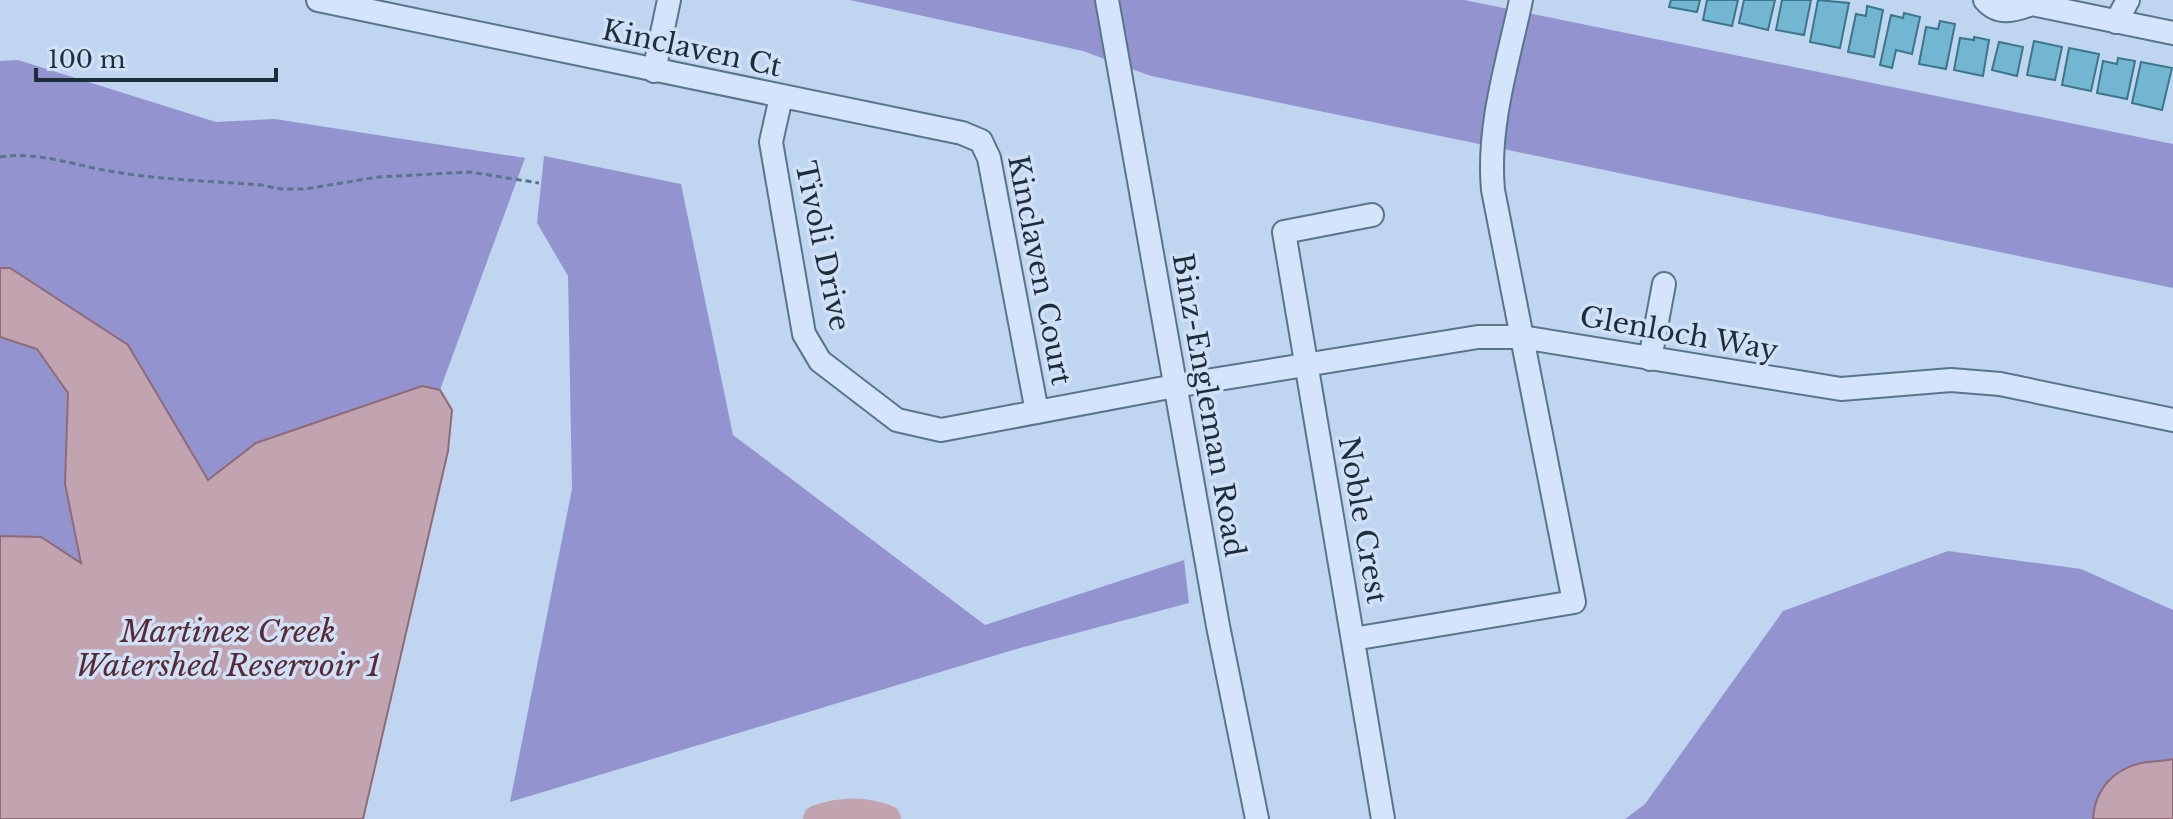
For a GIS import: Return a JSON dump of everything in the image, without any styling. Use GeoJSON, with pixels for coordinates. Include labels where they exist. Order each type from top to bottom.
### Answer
{"type":"FeatureCollection","features":[{"type":"Feature","properties":{"kind":"street","name":"Kinclaven Ct"},"geometry":{"type":"LineString","coordinates":[[318,0],[962,133],[981,141]]}},
{"type":"Feature","properties":{"kind":"street"},"geometry":{"type":"LineString","coordinates":[[654,71],[669,0]]}},
{"type":"Feature","properties":{"kind":"street","name":"Binz-Engleman Road"},"geometry":{"type":"LineString","coordinates":[[1107,0],[1218,626],[1257,819]]}},
{"type":"Feature","properties":{"kind":"street"},"geometry":{"type":"LineString","coordinates":[[1353,639],[1574,602],[1493,190],[1490,158],[1521,0]]}},
{"type":"Feature","properties":{"kind":"street"},"geometry":{"type":"LineString","coordinates":[[1985,0],[1990,6],[2003,11],[2030,2],[2173,33]]}},
{"type":"Feature","properties":{"kind":"street"},"geometry":{"type":"LineString","coordinates":[[2116,22],[2128,0]]}},
{"type":"Feature","properties":{"kind":"street","name":"Tivoli Drive"},"geometry":{"type":"LineString","coordinates":[[781,97],[771,142],[804,334],[820,361],[897,420],[941,430],[1175,386]]}},
{"type":"Feature","properties":{"kind":"street","name":"Kinclaven Court"},"geometry":{"type":"LineString","coordinates":[[981,141],[989,158],[1037,412]]}},
{"type":"Feature","properties":{"kind":"street","name":"Noble Crest"},"geometry":{"type":"LineString","coordinates":[[1372,215],[1284,232],[1383,819]]}},
{"type":"Feature","properties":{"kind":"street"},"geometry":{"type":"LineString","coordinates":[[1650,359],[1664,284]]}},
{"type":"Feature","properties":{"kind":"street","name":"Glenloch Way"},"geometry":{"type":"LineString","coordinates":[[1175,386],[1478,337],[1522,337],[1841,389],[1951,380],[2000,384],[2173,420]]}},
{"type":"Feature","properties":{"kind":"path"},"geometry":{"type":"LineString","coordinates":[[0,157],[11,155],[47,159],[110,172],[281,189],[305,189],[378,177],[470,172],[539,183]]}},
{"type":"Feature","properties":{"kind":"shaded area"},"geometry":{"type":"Polygon","coordinates":[[[850,0],[1464,0],[2173,144],[2173,288],[1151,76],[1083,51],[850,0]]]}},
{"type":"Feature","properties":{"kind":"shaded area"},"geometry":{"type":"Polygon","coordinates":[[[18,60],[216,122],[275,119],[525,158],[440,390],[256,443],[208,480],[128,345],[11,268],[0,268],[0,61],[18,60]]]}},
{"type":"Feature","properties":{"kind":"shaded area"},"geometry":{"type":"Polygon","coordinates":[[[544,156],[681,184],[733,435],[985,625],[1184,560],[1189,603],[1020,648],[510,802],[572,489],[568,276],[537,223],[544,156]]]}},
{"type":"Feature","properties":{"kind":"shaded area"},"geometry":{"type":"Polygon","coordinates":[[[0,337],[37,349],[68,393],[65,484],[81,565],[41,537],[0,536],[0,337]]]}},
{"type":"Feature","properties":{"kind":"shaded area"},"geometry":{"type":"Polygon","coordinates":[[[1948,551],[2081,569],[2173,610],[2173,819],[1625,819],[1645,804],[1783,611],[1948,551]]]}},
{"type":"Feature","properties":{"kind":"water","name":"Martinez Creek Watershed Reservoir 1"},"geometry":{"type":"Polygon","coordinates":[[[0,268],[10,268],[128,345],[208,480],[256,443],[422,386],[440,390],[452,410],[448,451],[363,819],[0,819],[0,536],[41,537],[81,563],[65,484],[68,393],[37,349],[0,337],[0,268]]]}},
{"type":"Feature","properties":{"kind":"water"},"geometry":{"type":"Polygon","coordinates":[[[2173,759],[2173,819],[2093,819],[2098,798],[2116,774],[2147,762],[2173,759]]]}},
{"type":"Feature","properties":{"kind":"building"},"geometry":{"type":"Polygon","coordinates":[[[1671,0],[1700,0],[1697,12],[1669,7],[1671,0]]]}},
{"type":"Feature","properties":{"kind":"building"},"geometry":{"type":"Polygon","coordinates":[[[1707,0],[1738,0],[1732,26],[1703,20],[1707,0]]]}},
{"type":"Feature","properties":{"kind":"building"},"geometry":{"type":"Polygon","coordinates":[[[1744,0],[1775,0],[1768,30],[1739,23],[1744,0]]]}},
{"type":"Feature","properties":{"kind":"building"},"geometry":{"type":"Polygon","coordinates":[[[1782,0],[1811,0],[1804,35],[1776,30],[1782,0]]]}},
{"type":"Feature","properties":{"kind":"building"},"geometry":{"type":"Polygon","coordinates":[[[1818,0],[1849,3],[1840,48],[1810,42],[1818,0]]]}},
{"type":"Feature","properties":{"kind":"building"},"geometry":{"type":"Polygon","coordinates":[[[1867,6],[1883,10],[1874,57],[1848,52],[1856,14],[1866,16],[1867,6]]]}},
{"type":"Feature","properties":{"kind":"building"},"geometry":{"type":"Polygon","coordinates":[[[1904,13],[1920,17],[1912,54],[1896,50],[1892,68],[1880,65],[1891,15],[1903,18],[1904,13]]]}},
{"type":"Feature","properties":{"kind":"building"},"geometry":{"type":"Polygon","coordinates":[[[1940,21],[1955,24],[1946,69],[1919,64],[1926,27],[1938,29],[1940,21]]]}},
{"type":"Feature","properties":{"kind":"building"},"geometry":{"type":"Polygon","coordinates":[[[1974,37],[1989,40],[1983,76],[1954,70],[1960,38],[1974,40],[1974,37]]]}},
{"type":"Feature","properties":{"kind":"building"},"geometry":{"type":"Polygon","coordinates":[[[2034,41],[2062,47],[2055,80],[2027,75],[2034,41]]]}},
{"type":"Feature","properties":{"kind":"building"},"geometry":{"type":"Polygon","coordinates":[[[1999,42],[2023,47],[2017,76],[1992,70],[1999,42]]]}},
{"type":"Feature","properties":{"kind":"building"},"geometry":{"type":"Polygon","coordinates":[[[2069,48],[2099,54],[2091,91],[2062,85],[2069,48]]]}},
{"type":"Feature","properties":{"kind":"building"},"geometry":{"type":"Polygon","coordinates":[[[2118,58],[2135,61],[2127,99],[2097,93],[2103,61],[2117,64],[2118,58]]]}},
{"type":"Feature","properties":{"kind":"building"},"geometry":{"type":"Polygon","coordinates":[[[2141,62],[2172,68],[2162,110],[2132,103],[2141,62]]]}},
{"type":"Feature","properties":{"kind":"waterway"},"geometry":{"type":"LineString","coordinates":[[817,819],[852,813],[887,819]]}}]}
